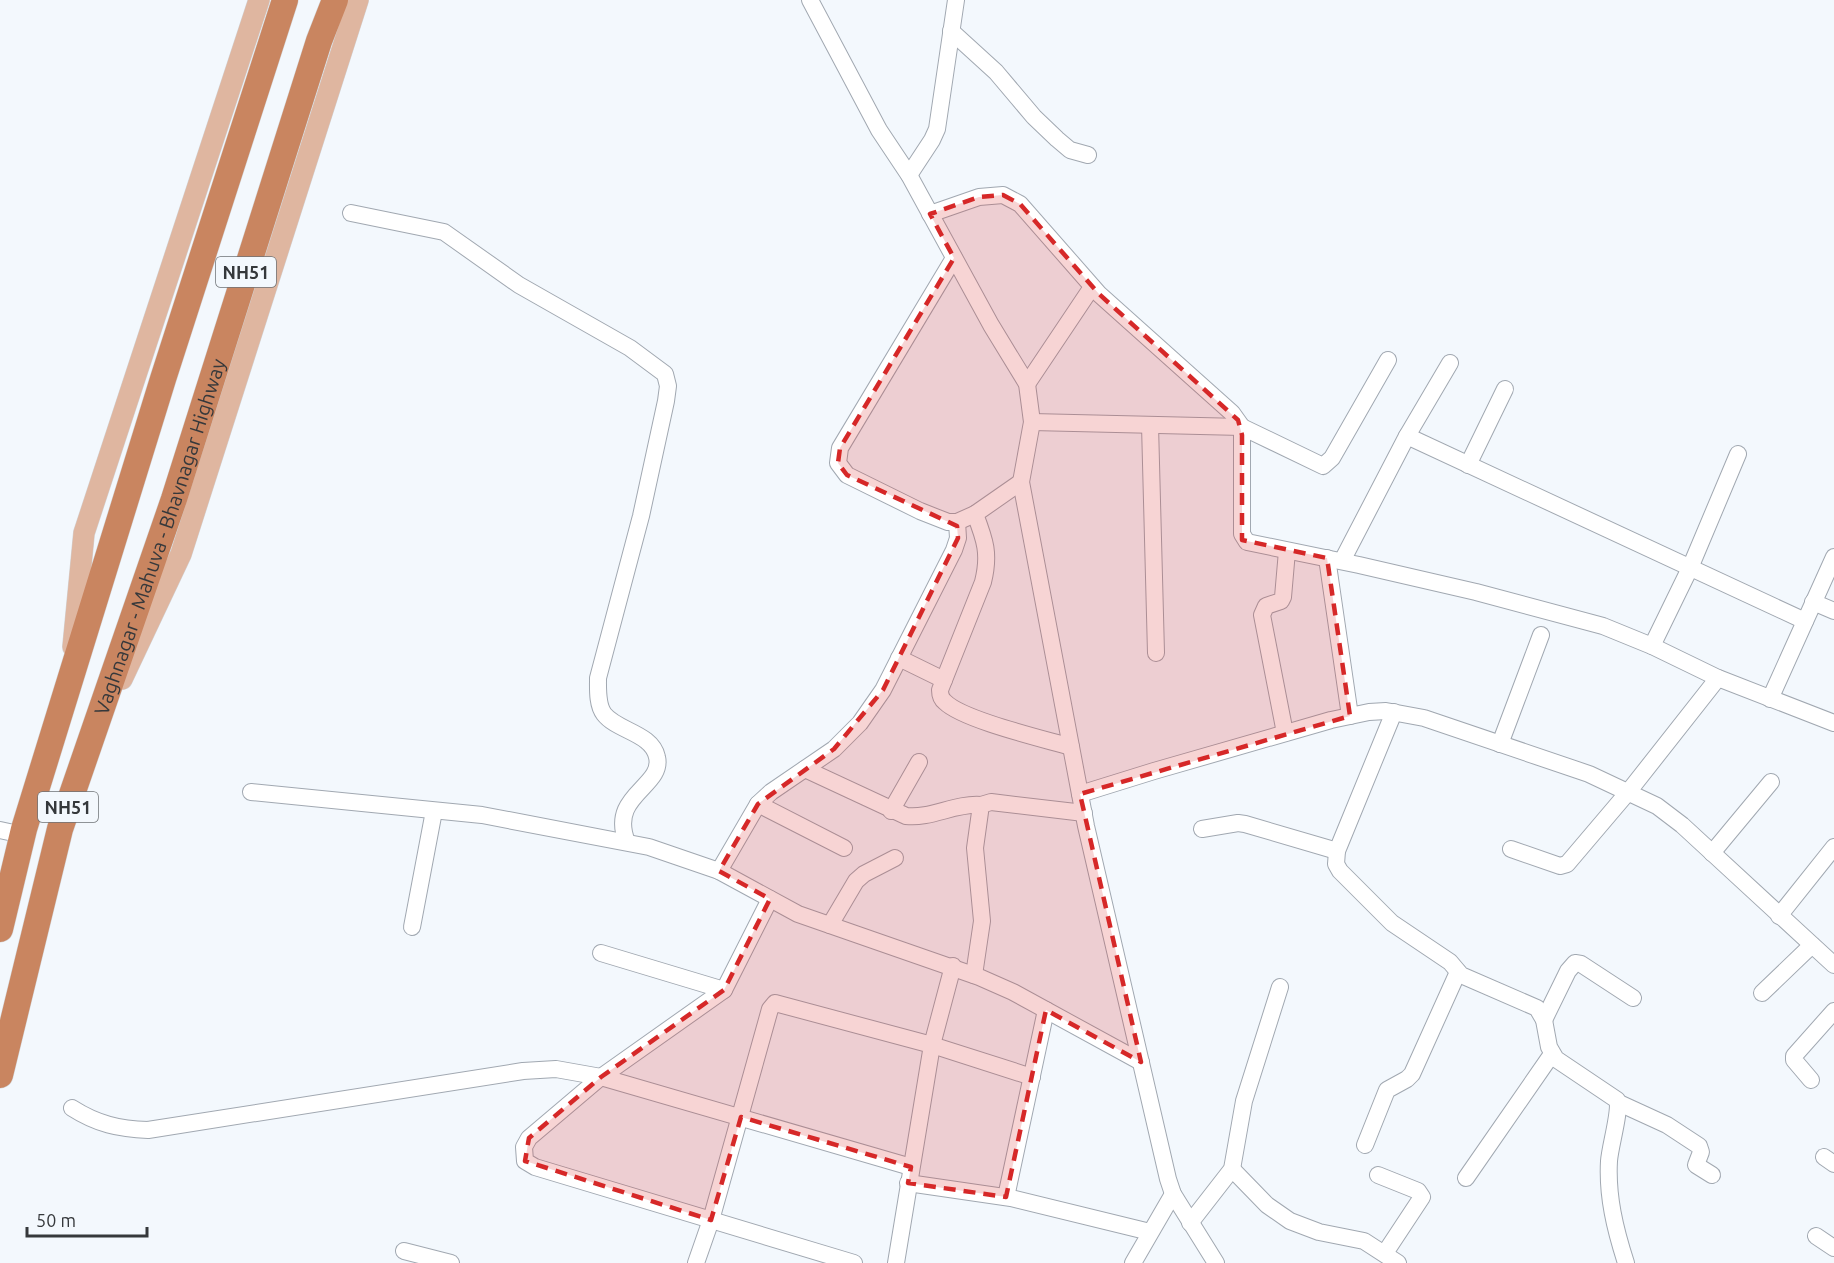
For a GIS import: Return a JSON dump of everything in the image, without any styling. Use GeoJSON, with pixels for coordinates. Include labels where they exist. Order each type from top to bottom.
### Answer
{"type":"FeatureCollection","features":[{"type":"Feature","properties":{"kind":"highway","name":"Vaghnagar - Mahuva - Bhavnagar Highway"},"geometry":{"type":"LineString","coordinates":[[0,929],[11,832],[70,681],[285,0]]}},
{"type":"Feature","properties":{"kind":"highway","name":"Vaghnagar - Mahuva - Bhavnagar Highway"},"geometry":{"type":"LineString","coordinates":[[0,1075],[60,829],[158,545],[319,41],[335,0]]}},
{"type":"Feature","properties":{"kind":"main road"},"geometry":{"type":"LineString","coordinates":[[70,681],[84,533],[259,0]]}},
{"type":"Feature","properties":{"kind":"main road"},"geometry":{"type":"LineString","coordinates":[[83,763],[181,554],[358,0]]}},
{"type":"Feature","properties":{"kind":"street"},"geometry":{"type":"LineString","coordinates":[[810,0],[879,130],[909,175],[1027,384],[1032,422],[1021,482],[1084,813],[1168,1179],[1173,1194],[1216,1263]]}},
{"type":"Feature","properties":{"kind":"street"},"geometry":{"type":"LineString","coordinates":[[909,175],[937,129],[956,0]]}},
{"type":"Feature","properties":{"kind":"street"},"geometry":{"type":"LineString","coordinates":[[951,31],[996,72],[1034,117],[1057,139],[1070,150],[1088,155]]}},
{"type":"Feature","properties":{"kind":"street"},"geometry":{"type":"LineString","coordinates":[[930,214],[979,197],[1003,195],[1010,198],[1028,213],[1092,286],[1232,413],[1242,427],[1243,539],[1253,545],[1572,616],[1652,646],[1713,683],[1770,699],[1830,722],[1834,705]]}},
{"type":"Feature","properties":{"kind":"street"},"geometry":{"type":"LineString","coordinates":[[351,213],[444,232],[519,285],[630,348],[652,362],[665,374],[668,386],[666,401],[646,496],[598,678],[598,696],[602,713],[611,721],[649,743],[657,754],[658,764],[653,775],[628,804],[622,818],[622,829],[627,842]]}},
{"type":"Feature","properties":{"kind":"street"},"geometry":{"type":"LineString","coordinates":[[954,258],[840,448],[838,463],[847,475],[948,522],[957,522],[975,514],[1021,482]]}},
{"type":"Feature","properties":{"kind":"street"},"geometry":{"type":"LineString","coordinates":[[1027,384],[1092,286]]}},
{"type":"Feature","properties":{"kind":"street"},"geometry":{"type":"LineString","coordinates":[[1032,422],[1242,427],[1323,466],[1327,464],[1388,360]]}},
{"type":"Feature","properties":{"kind":"street"},"geometry":{"type":"LineString","coordinates":[[1350,716],[1331,596],[1333,564],[1450,363]]}},
{"type":"Feature","properties":{"kind":"street"},"geometry":{"type":"LineString","coordinates":[[1468,465],[1505,389]]}},
{"type":"Feature","properties":{"kind":"street"},"geometry":{"type":"LineString","coordinates":[[1150,425],[1156,652]]}},
{"type":"Feature","properties":{"kind":"street"},"geometry":{"type":"LineString","coordinates":[[1407,436],[1805,621]]}},
{"type":"Feature","properties":{"kind":"street"},"geometry":{"type":"LineString","coordinates":[[1652,646],[1690,568],[1738,454]]}},
{"type":"Feature","properties":{"kind":"street"},"geometry":{"type":"LineString","coordinates":[[975,514],[984,538],[987,565],[983,582],[940,695],[952,707],[976,718],[1071,747]]}},
{"type":"Feature","properties":{"kind":"street"},"geometry":{"type":"LineString","coordinates":[[719,871],[758,804],[771,792],[834,749],[860,723],[884,690],[954,550],[958,538],[957,522]]}},
{"type":"Feature","properties":{"kind":"street"},"geometry":{"type":"LineString","coordinates":[[1285,733],[1262,615],[1266,606],[1281,601],[1283,597],[1287,551]]}},
{"type":"Feature","properties":{"kind":"street"},"geometry":{"type":"LineString","coordinates":[[1770,699],[1834,556]]}},
{"type":"Feature","properties":{"kind":"street"},"geometry":{"type":"LineString","coordinates":[[1814,602],[1834,611]]}},
{"type":"Feature","properties":{"kind":"street"},"geometry":{"type":"LineString","coordinates":[[1500,744],[1541,635]]}},
{"type":"Feature","properties":{"kind":"street"},"geometry":{"type":"LineString","coordinates":[[899,658],[944,680]]}},
{"type":"Feature","properties":{"kind":"street"},"geometry":{"type":"LineString","coordinates":[[1512,849],[1564,866],[1629,792],[1713,683]]}},
{"type":"Feature","properties":{"kind":"street"},"geometry":{"type":"LineString","coordinates":[[1080,794],[1350,716],[1370,712],[1394,712],[1424,718],[1589,774],[1657,806],[1682,825],[1834,965]]}},
{"type":"Feature","properties":{"kind":"street"},"geometry":{"type":"LineString","coordinates":[[1394,712],[1337,851],[1336,864],[1340,871],[1392,923],[1450,962],[1465,978],[1530,1004],[1541,1012],[1552,1054],[1556,1059],[1619,1103],[1667,1125],[1699,1146],[1701,1152],[1696,1166],[1712,1174]]}},
{"type":"Feature","properties":{"kind":"street"},"geometry":{"type":"LineString","coordinates":[[891,811],[919,762]]}},
{"type":"Feature","properties":{"kind":"street"},"geometry":{"type":"LineString","coordinates":[[805,769],[891,811],[918,818],[957,806],[981,805],[991,802],[1084,813]]}},
{"type":"Feature","properties":{"kind":"street"},"geometry":{"type":"LineString","coordinates":[[1712,853],[1771,782]]}},
{"type":"Feature","properties":{"kind":"street"},"geometry":{"type":"LineString","coordinates":[[251,792],[482,815],[627,842],[719,871],[787,910],[974,975],[1013,992],[1141,1062]]}},
{"type":"Feature","properties":{"kind":"street"},"geometry":{"type":"LineString","coordinates":[[758,804],[844,848]]}},
{"type":"Feature","properties":{"kind":"street"},"geometry":{"type":"LineString","coordinates":[[974,975],[982,921],[975,848],[981,805]]}},
{"type":"Feature","properties":{"kind":"street"},"geometry":{"type":"LineString","coordinates":[[412,927],[434,811]]}},
{"type":"Feature","properties":{"kind":"street"},"geometry":{"type":"LineString","coordinates":[[1202,829],[1238,823],[1245,824],[1337,851]]}},
{"type":"Feature","properties":{"kind":"street"},"geometry":{"type":"LineString","coordinates":[[1779,916],[1834,847]]}},
{"type":"Feature","properties":{"kind":"street"},"geometry":{"type":"LineString","coordinates":[[830,925],[856,881],[864,874],[895,858]]}},
{"type":"Feature","properties":{"kind":"street"},"geometry":{"type":"LineString","coordinates":[[770,899],[724,990],[601,1077],[529,1138],[524,1147],[525,1161],[535,1167],[854,1263]]}},
{"type":"Feature","properties":{"kind":"street"},"geometry":{"type":"LineString","coordinates":[[1762,993],[1812,945]]}},
{"type":"Feature","properties":{"kind":"street"},"geometry":{"type":"LineString","coordinates":[[601,953],[724,990]]}},
{"type":"Feature","properties":{"kind":"street"},"geometry":{"type":"LineString","coordinates":[[1544,1020],[1568,971],[1575,963],[1581,964],[1634,998]]}},
{"type":"Feature","properties":{"kind":"street"},"geometry":{"type":"LineString","coordinates":[[896,1263],[932,1045],[952,966]]}},
{"type":"Feature","properties":{"kind":"street"},"geometry":{"type":"LineString","coordinates":[[1365,1145],[1387,1090],[1412,1074],[1458,972]]}},
{"type":"Feature","properties":{"kind":"street"},"geometry":{"type":"LineString","coordinates":[[1190,1223],[1232,1169],[1244,1101],[1280,987]]}},
{"type":"Feature","properties":{"kind":"street"},"geometry":{"type":"LineString","coordinates":[[696,1263],[711,1220],[770,1009],[775,1003],[932,1045],[1032,1077]]}},
{"type":"Feature","properties":{"kind":"street"},"geometry":{"type":"LineString","coordinates":[[1006,1197],[1046,1010]]}},
{"type":"Feature","properties":{"kind":"street"},"geometry":{"type":"LineString","coordinates":[[1810,1080],[1794,1060],[1794,1056],[1834,1011]]}},
{"type":"Feature","properties":{"kind":"street"},"geometry":{"type":"LineString","coordinates":[[1466,1178],[1552,1054]]}},
{"type":"Feature","properties":{"kind":"street"},"geometry":{"type":"LineString","coordinates":[[72,1108],[108,1126],[148,1130],[523,1071],[556,1069],[601,1077],[741,1117],[909,1175],[1150,1232]]}},
{"type":"Feature","properties":{"kind":"street"},"geometry":{"type":"LineString","coordinates":[[1619,1103],[1611,1139],[1609,1187],[1615,1229],[1626,1263]]}},
{"type":"Feature","properties":{"kind":"street"},"geometry":{"type":"LineString","coordinates":[[1232,1169],[1267,1205],[1290,1221],[1319,1232],[1364,1241],[1391,1258],[1422,1197],[1418,1191],[1378,1175]]}},
{"type":"Feature","properties":{"kind":"street"},"geometry":{"type":"LineString","coordinates":[[1133,1263],[1173,1194]]}},
{"type":"Feature","properties":{"kind":"street"},"geometry":{"type":"LineString","coordinates":[[1816,1236],[1834,1248]]}},
{"type":"Feature","properties":{"kind":"street"},"geometry":{"type":"LineString","coordinates":[[404,1251],[451,1263]]}},
{"type":"Feature","properties":{"kind":"highlighted area"},"geometry":{"type":"Polygon","coordinates":[[[1003,195],[1020,204],[1099,294],[1238,420],[1242,435],[1242,540],[1327,558],[1350,716],[1080,794],[1141,1062],[1046,1010],[1006,1197],[908,1183],[911,1167],[741,1117],[711,1220],[525,1161],[529,1138],[601,1077],[724,990],[770,899],[719,871],[758,804],[834,749],[883,690],[958,538],[957,526],[847,475],[838,463],[840,448],[954,258],[930,214],[979,197],[1003,195]]]}}]}
